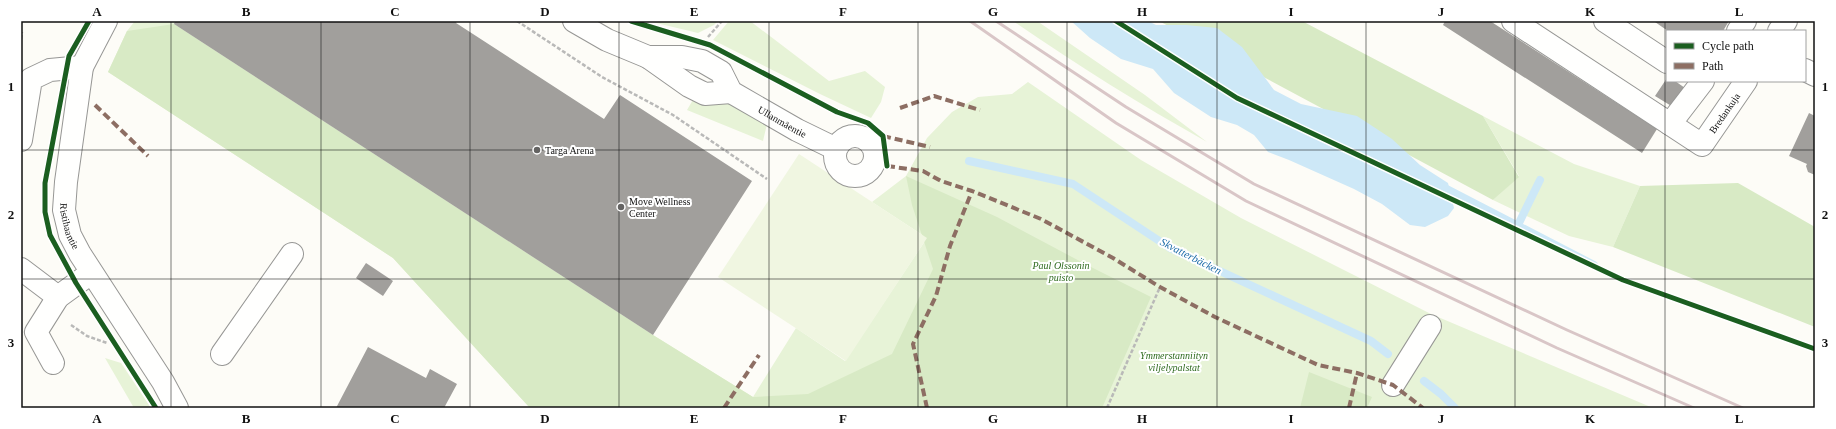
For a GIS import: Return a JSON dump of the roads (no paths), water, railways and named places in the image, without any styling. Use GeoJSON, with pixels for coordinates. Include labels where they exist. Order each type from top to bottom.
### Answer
{"type":"FeatureCollection","features":[{"type":"Feature","properties":{"kind":"street","name":"Ristihaantie"},"geometry":{"type":"LineString","coordinates":[[106,21],[82,67],[73,123],[64,210],[70,234],[91,273],[164,382],[177,408]]}},
{"type":"Feature","properties":{"kind":"street","name":"Ullanmäentie"},"geometry":{"type":"LineString","coordinates":[[574,21],[607,40],[648,57],[682,57],[702,61],[721,72],[731,92],[798,130],[836,149],[836,164],[846,174],[851,176],[861,175],[880,166]]}},
{"type":"Feature","properties":{"kind":"street"},"geometry":{"type":"LineString","coordinates":[[1514,21],[1670,124],[1700,82],[1730,104]]}},
{"type":"Feature","properties":{"kind":"street"},"geometry":{"type":"LineString","coordinates":[[1739,30],[1745,21]]}},
{"type":"Feature","properties":{"kind":"street"},"geometry":{"type":"LineString","coordinates":[[1780,30],[1786,21]]}},
{"type":"Feature","properties":{"kind":"street"},"geometry":{"type":"LineString","coordinates":[[1607,22],[1666,61]]}},
{"type":"Feature","properties":{"kind":"street"},"geometry":{"type":"LineString","coordinates":[[21,140],[31,79],[50,70],[82,67]]}},
{"type":"Feature","properties":{"kind":"street"},"geometry":{"type":"LineString","coordinates":[[1806,70],[1815,75]]}},
{"type":"Feature","properties":{"kind":"street","name":"Bredankuja"},"geometry":{"type":"LineString","coordinates":[[1670,124],[1702,145],[1745,82]]}},
{"type":"Feature","properties":{"kind":"street"},"geometry":{"type":"LineString","coordinates":[[222,354],[292,254]]}},
{"type":"Feature","properties":{"kind":"street"},"geometry":{"type":"LineString","coordinates":[[21,269],[54,304]]}},
{"type":"Feature","properties":{"kind":"street"},"geometry":{"type":"LineString","coordinates":[[53,363],[36,332],[54,304],[91,273]]}},
{"type":"Feature","properties":{"kind":"street"},"geometry":{"type":"LineString","coordinates":[[1393,385],[1430,326]]}},
{"type":"Feature","properties":{"kind":"water"},"geometry":{"type":"Polygon","coordinates":[[[1071,21],[1148,21],[1156,25],[1186,25],[1217,28],[1242,47],[1274,90],[1301,104],[1357,116],[1392,139],[1420,165],[1448,183],[1454,208],[1448,216],[1425,227],[1410,225],[1382,204],[1354,189],[1268,152],[1254,135],[1237,125],[1211,117],[1174,93],[1153,69],[1121,59],[1090,38],[1071,21]]]}},
{"type":"Feature","properties":{"kind":"waterway","name":"Skvatterbäcken"},"geometry":{"type":"LineString","coordinates":[[969,161],[1073,184],[1170,248],[1371,341],[1388,354]]}},
{"type":"Feature","properties":{"kind":"waterway"},"geometry":{"type":"LineString","coordinates":[[1518,225],[1540,180]]}},
{"type":"Feature","properties":{"kind":"waterway"},"geometry":{"type":"LineString","coordinates":[[1441,186],[1594,265]]}},
{"type":"Feature","properties":{"kind":"waterway","name":"Skvatterbäcken"},"geometry":{"type":"LineString","coordinates":[[1424,381],[1441,394],[1455,408]]}},
{"type":"Feature","properties":{"kind":"railway"},"geometry":{"type":"LineString","coordinates":[[970,21],[1116,123],[1246,201],[1557,348],[1694,408]]}},
{"type":"Feature","properties":{"kind":"railway"},"geometry":{"type":"LineString","coordinates":[[996,21],[1126,107],[1254,184],[1567,330],[1743,408]]}},
{"type":"Feature","properties":{"kind":"place","name":"Targa Arena"},"geometry":{"type":"Point","coordinates":[537,150]}},
{"type":"Feature","properties":{"kind":"place","name":"Move Wellness Center"},"geometry":{"type":"Point","coordinates":[621,207]}},
{"type":"Feature","properties":{"kind":"park label","name":"Paul Olssonin puisto"},"geometry":{"type":"Point","coordinates":[1061,270]}},
{"type":"Feature","properties":{"kind":"park label","name":"Ymmerstanniityn viljelypalstat"},"geometry":{"type":"Point","coordinates":[1174,360]}}]}
